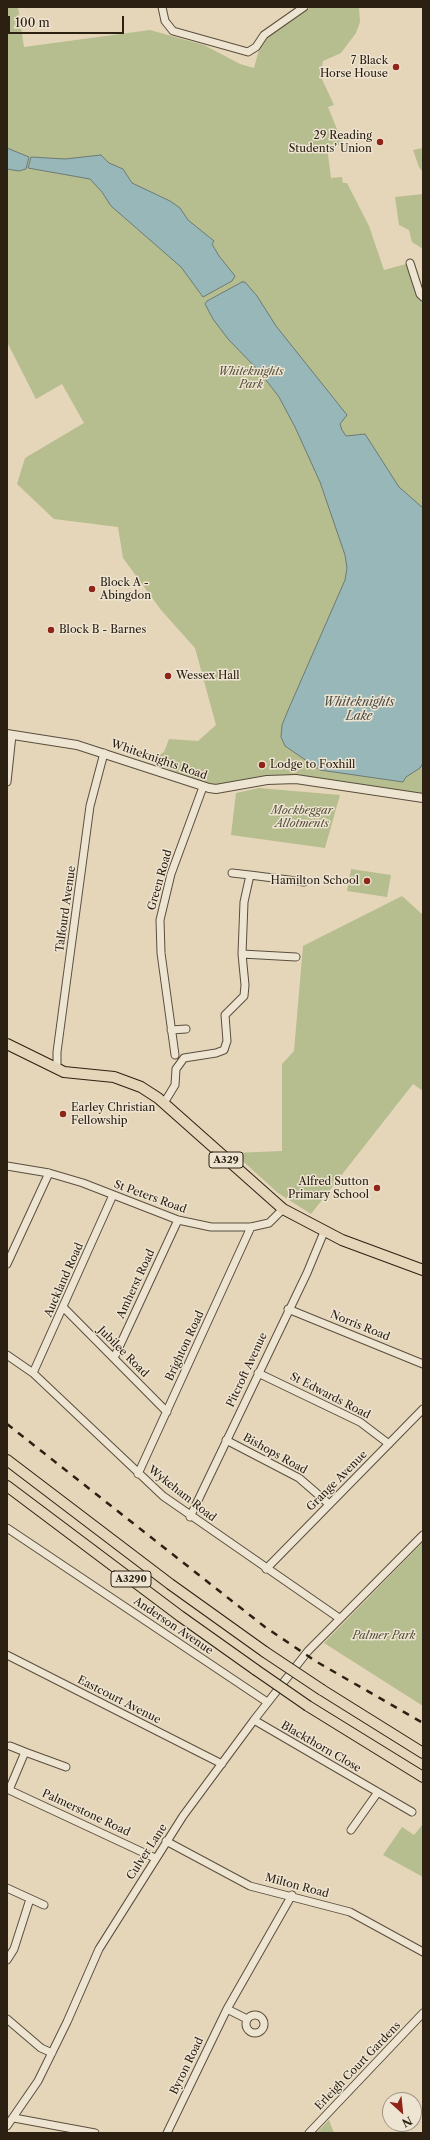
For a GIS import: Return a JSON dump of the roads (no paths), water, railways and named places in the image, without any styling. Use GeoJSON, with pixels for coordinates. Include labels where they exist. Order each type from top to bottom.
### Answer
{"type":"FeatureCollection","features":[{"type":"Feature","properties":{"kind":"main road","name":"A329"},"geometry":{"type":"LineString","coordinates":[[7,1044],[57,1069],[78,1074],[114,1077],[130,1082],[151,1093],[283,1209],[324,1232],[423,1270]]}},
{"type":"Feature","properties":{"kind":"main road","name":"A3290"},"geometry":{"type":"LineString","coordinates":[[7,1460],[170,1584],[266,1652],[322,1690],[423,1753]]}},
{"type":"Feature","properties":{"kind":"main road","name":"A3290"},"geometry":{"type":"LineString","coordinates":[[7,1486],[174,1611],[256,1670],[308,1706],[423,1777]]}},
{"type":"Feature","properties":{"kind":"street"},"geometry":{"type":"LineString","coordinates":[[162,7],[165,21],[173,31],[248,52],[256,46],[264,35],[304,7]]}},
{"type":"Feature","properties":{"kind":"street"},"geometry":{"type":"LineString","coordinates":[[410,263],[420,294],[423,297]]}},
{"type":"Feature","properties":{"kind":"street"},"geometry":{"type":"LineString","coordinates":[[7,782],[10,734]]}},
{"type":"Feature","properties":{"kind":"street","name":"Whiteknights Road"},"geometry":{"type":"LineString","coordinates":[[10,734],[50,739],[104,753],[203,787],[216,789],[268,780],[296,779],[423,798]]}},
{"type":"Feature","properties":{"kind":"street","name":"Talfourd Avenue"},"geometry":{"type":"LineString","coordinates":[[57,1069],[57,1052],[90,806],[104,753]]}},
{"type":"Feature","properties":{"kind":"street","name":"Green Road"},"geometry":{"type":"LineString","coordinates":[[174,1055],[161,953],[160,920],[171,874],[203,787]]}},
{"type":"Feature","properties":{"kind":"street"},"geometry":{"type":"LineString","coordinates":[[232,873],[304,882]]}},
{"type":"Feature","properties":{"kind":"street"},"geometry":{"type":"LineString","coordinates":[[164,1103],[175,1085],[176,1069],[184,1058],[216,1053],[224,1050],[227,1040],[225,1015],[244,996],[245,991],[242,954],[244,902],[250,875]]}},
{"type":"Feature","properties":{"kind":"street"},"geometry":{"type":"LineString","coordinates":[[242,954],[296,957]]}},
{"type":"Feature","properties":{"kind":"street"},"geometry":{"type":"LineString","coordinates":[[172,1030],[186,1029]]}},
{"type":"Feature","properties":{"kind":"street","name":"St Peters Road"},"geometry":{"type":"LineString","coordinates":[[7,1166],[50,1173],[83,1183],[178,1220],[211,1227],[251,1227],[269,1223],[283,1209]]}},
{"type":"Feature","properties":{"kind":"street"},"geometry":{"type":"LineString","coordinates":[[7,1264],[50,1173]]}},
{"type":"Feature","properties":{"kind":"street","name":"Auckland Road"},"geometry":{"type":"LineString","coordinates":[[33,1373],[64,1308],[113,1195]]}},
{"type":"Feature","properties":{"kind":"street","name":"Amherst Road"},"geometry":{"type":"LineString","coordinates":[[114,1358],[178,1220]]}},
{"type":"Feature","properties":{"kind":"street","name":"Brighton Road"},"geometry":{"type":"LineString","coordinates":[[138,1474],[251,1227]]}},
{"type":"Feature","properties":{"kind":"street","name":"Pitcroft Avenue"},"geometry":{"type":"LineString","coordinates":[[190,1517],[307,1273],[324,1232]]}},
{"type":"Feature","properties":{"kind":"street","name":"Jubilee Road"},"geometry":{"type":"LineString","coordinates":[[64,1308],[166,1412]]}},
{"type":"Feature","properties":{"kind":"street","name":"Norris Road"},"geometry":{"type":"LineString","coordinates":[[288,1310],[423,1364]]}},
{"type":"Feature","properties":{"kind":"street","name":"Wykeham Road"},"geometry":{"type":"LineString","coordinates":[[7,1355],[33,1373],[138,1474],[190,1517],[328,1612],[341,1616]]}},
{"type":"Feature","properties":{"kind":"street","name":"St Edwards Road"},"geometry":{"type":"LineString","coordinates":[[258,1374],[360,1422],[389,1444]]}},
{"type":"Feature","properties":{"kind":"street","name":"Grange Avenue"},"geometry":{"type":"LineString","coordinates":[[266,1569],[423,1409]]}},
{"type":"Feature","properties":{"kind":"street","name":"Bishops Road"},"geometry":{"type":"LineString","coordinates":[[226,1440],[299,1478],[329,1504]]}},
{"type":"Feature","properties":{"kind":"street","name":"Anderson Avenue"},"geometry":{"type":"LineString","coordinates":[[7,1528],[267,1702]]}},
{"type":"Feature","properties":{"kind":"street","name":"Culver Lane"},"geometry":{"type":"LineString","coordinates":[[7,2126],[14,2118],[38,2081],[99,1949],[166,1840],[267,1702],[308,1651],[341,1616],[423,1535]]}},
{"type":"Feature","properties":{"kind":"street","name":"Eastcourt Avenue"},"geometry":{"type":"LineString","coordinates":[[7,1655],[222,1764]]}},
{"type":"Feature","properties":{"kind":"street","name":"Blackthorn Close"},"geometry":{"type":"LineString","coordinates":[[254,1720],[412,1812]]}},
{"type":"Feature","properties":{"kind":"street"},"geometry":{"type":"LineString","coordinates":[[10,1746],[66,1767]]}},
{"type":"Feature","properties":{"kind":"street"},"geometry":{"type":"LineString","coordinates":[[8,1789],[25,1752]]}},
{"type":"Feature","properties":{"kind":"street","name":"Palmerstone Road"},"geometry":{"type":"LineString","coordinates":[[8,1789],[155,1858]]}},
{"type":"Feature","properties":{"kind":"street"},"geometry":{"type":"LineString","coordinates":[[352,1830],[378,1792]]}},
{"type":"Feature","properties":{"kind":"street","name":"Milton Road"},"geometry":{"type":"LineString","coordinates":[[166,1840],[250,1886],[292,1895],[350,1912],[423,1952]]}},
{"type":"Feature","properties":{"kind":"street"},"geometry":{"type":"LineString","coordinates":[[7,1888],[44,1905]]}},
{"type":"Feature","properties":{"kind":"street","name":"Byron Road"},"geometry":{"type":"LineString","coordinates":[[167,2133],[227,2009],[292,1895]]}},
{"type":"Feature","properties":{"kind":"street"},"geometry":{"type":"LineString","coordinates":[[7,1960],[14,1949],[30,1899]]}},
{"type":"Feature","properties":{"kind":"street"},"geometry":{"type":"LineString","coordinates":[[227,2009],[248,2019]]}},
{"type":"Feature","properties":{"kind":"street","name":"Erleigh Court Gardens"},"geometry":{"type":"LineString","coordinates":[[309,2133],[423,2013]]}},
{"type":"Feature","properties":{"kind":"street"},"geometry":{"type":"LineString","coordinates":[[7,2019],[41,2048],[52,2053]]}},
{"type":"Feature","properties":{"kind":"street"},"geometry":{"type":"LineString","coordinates":[[14,2118],[95,2133]]}},
{"type":"Feature","properties":{"kind":"water"},"geometry":{"type":"Polygon","coordinates":[[[7,148],[29,157],[26,169],[19,171],[7,169],[7,148]]]}},
{"type":"Feature","properties":{"kind":"water"},"geometry":{"type":"Polygon","coordinates":[[[101,155],[109,163],[123,169],[132,183],[170,201],[180,208],[188,220],[214,241],[212,244],[219,256],[235,276],[232,281],[203,297],[181,267],[111,206],[102,192],[90,179],[28,168],[31,157],[65,159],[101,155]]]}},
{"type":"Feature","properties":{"kind":"water","name":"Whiteknights Lake"},"geometry":{"type":"Polygon","coordinates":[[[242,282],[245,282],[257,296],[276,326],[347,415],[340,424],[346,436],[365,434],[399,487],[423,508],[423,763],[420,768],[406,777],[403,782],[320,770],[285,746],[281,737],[282,725],[345,580],[347,568],[345,555],[320,482],[295,427],[279,397],[259,371],[228,339],[213,319],[205,304],[207,301],[242,282]]]}},
{"type":"Feature","properties":{"kind":"railway"},"geometry":{"type":"LineString","coordinates":[[7,1424],[265,1627],[317,1662],[423,1723]]}},
{"type":"Feature","properties":{"kind":"place","name":"7 Black Horse House"},"geometry":{"type":"Point","coordinates":[396,67]}},
{"type":"Feature","properties":{"kind":"place","name":"29 Reading Students’ Union"},"geometry":{"type":"Point","coordinates":[380,142]}},
{"type":"Feature","properties":{"kind":"place","name":"Block A - Abingdon"},"geometry":{"type":"Point","coordinates":[92,589]}},
{"type":"Feature","properties":{"kind":"place","name":"Block B - Barnes"},"geometry":{"type":"Point","coordinates":[51,630]}},
{"type":"Feature","properties":{"kind":"place","name":"Wessex Hall"},"geometry":{"type":"Point","coordinates":[168,676]}},
{"type":"Feature","properties":{"kind":"place","name":"Lodge to Foxhill"},"geometry":{"type":"Point","coordinates":[262,765]}},
{"type":"Feature","properties":{"kind":"place","name":"Hamilton School"},"geometry":{"type":"Point","coordinates":[367,881]}},
{"type":"Feature","properties":{"kind":"place","name":"Earley Christian Fellowship"},"geometry":{"type":"Point","coordinates":[63,1114]}},
{"type":"Feature","properties":{"kind":"place","name":"Alfred Sutton Primary School"},"geometry":{"type":"Point","coordinates":[377,1188]}},
{"type":"Feature","properties":{"kind":"park label","name":"Whiteknights Park"},"geometry":{"type":"Point","coordinates":[251,378]}},
{"type":"Feature","properties":{"kind":"park label","name":"Mockbeggar Allotments"},"geometry":{"type":"Point","coordinates":[302,817]}},
{"type":"Feature","properties":{"kind":"park label","name":"Palmer Park"},"geometry":{"type":"Point","coordinates":[384,1636]}}]}
